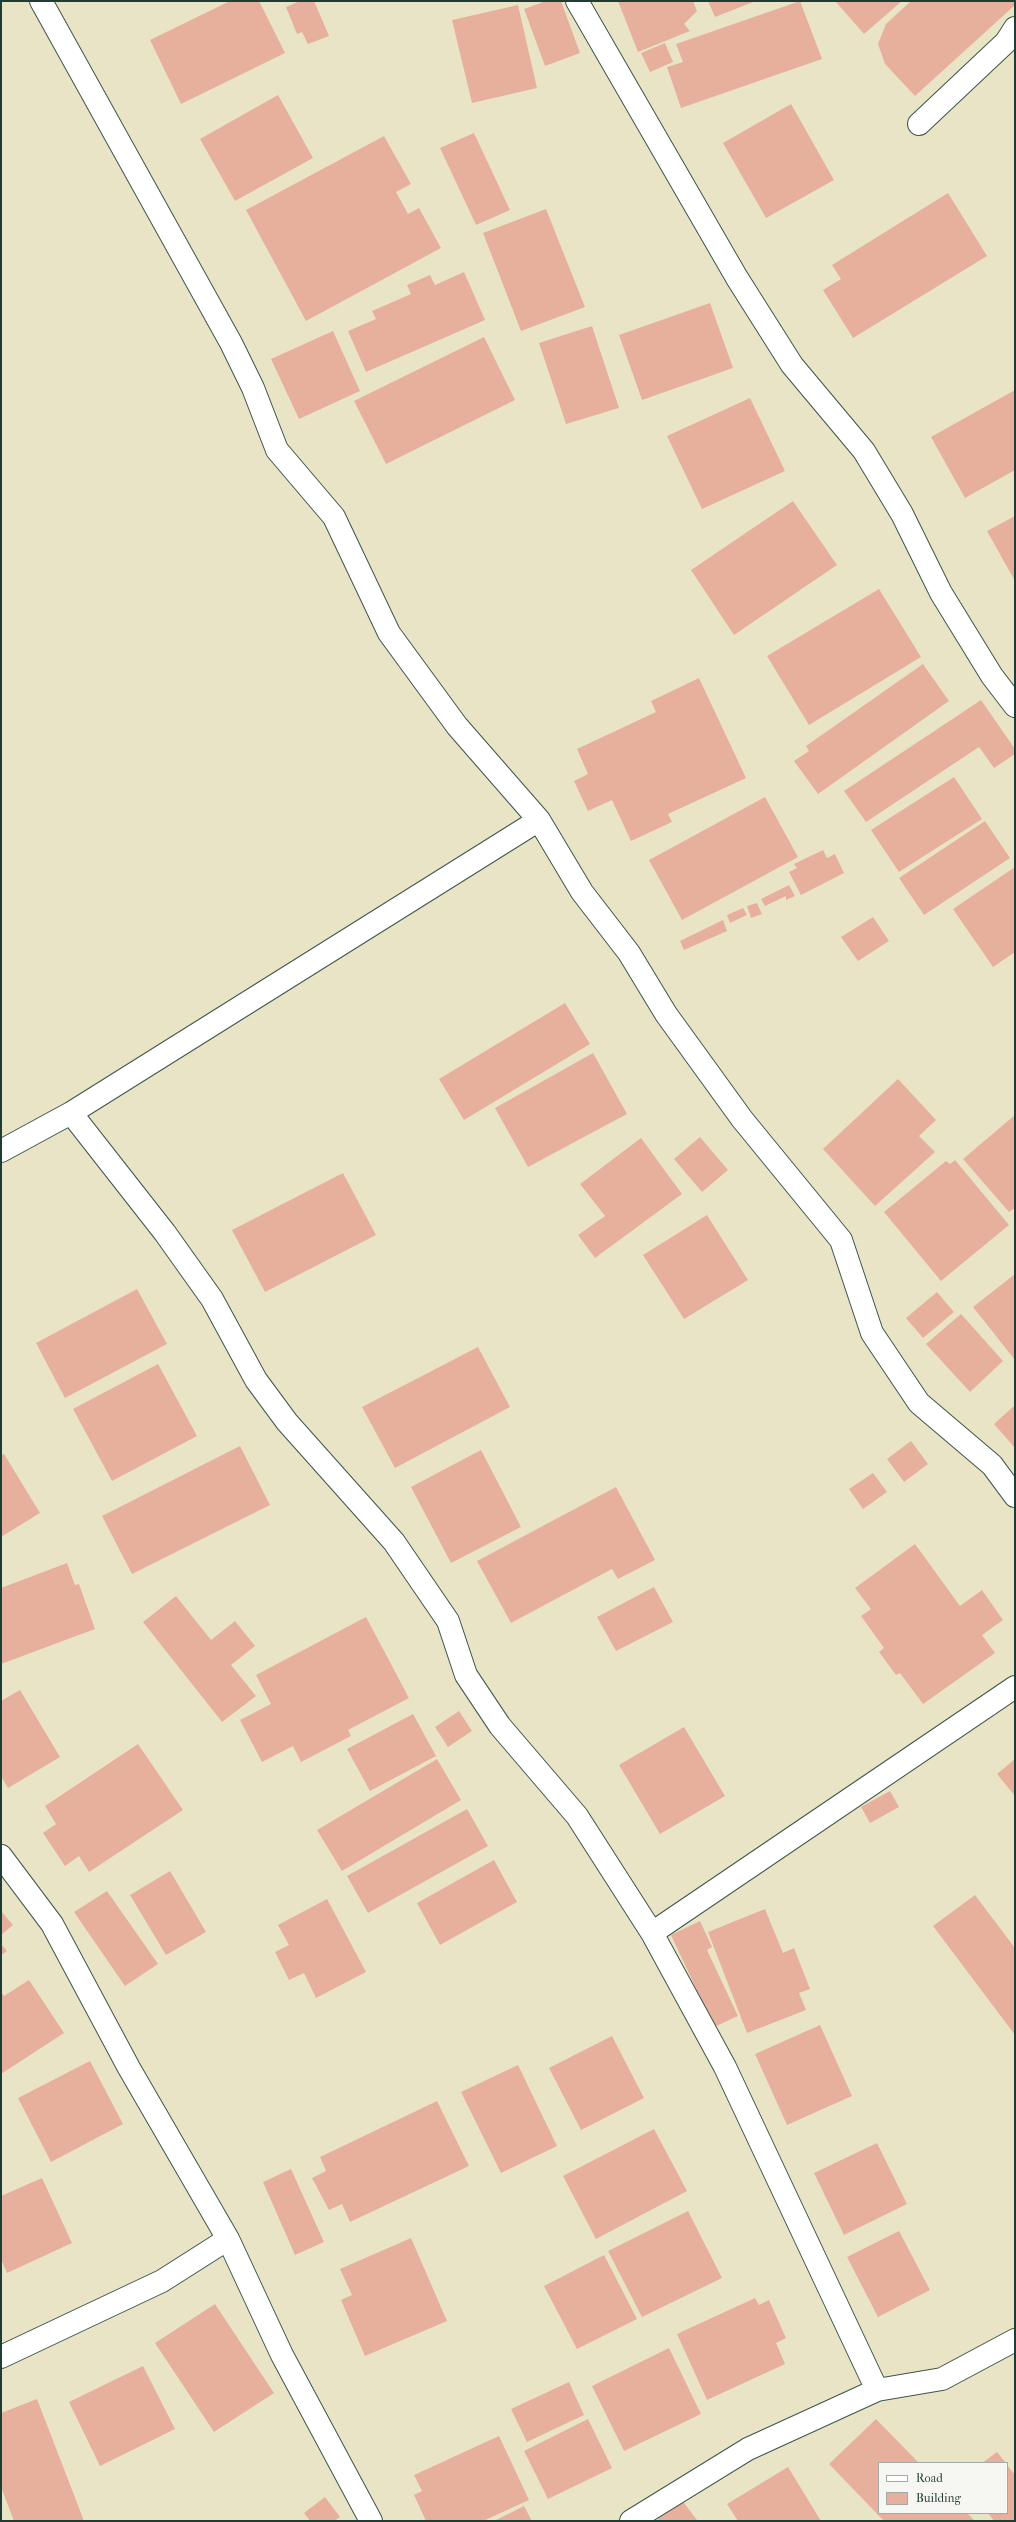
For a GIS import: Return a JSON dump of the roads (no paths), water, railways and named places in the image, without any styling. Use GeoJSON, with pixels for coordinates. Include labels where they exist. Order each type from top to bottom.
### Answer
{"type":"FeatureCollection","features":[{"type":"Feature","properties":{"kind":"street"},"geometry":{"type":"LineString","coordinates":[[41,1],[231,343],[253,388],[277,450],[334,517],[389,633],[457,726],[539,820],[582,892],[629,953],[666,1014],[742,1120],[841,1240],[872,1333],[919,1403],[992,1466],[1015,1496]]}},
{"type":"Feature","properties":{"kind":"street"},"geometry":{"type":"LineString","coordinates":[[577,1],[737,278],[792,365],[864,451],[902,514],[941,593],[992,676],[1015,706]]}},
{"type":"Feature","properties":{"kind":"street"},"geometry":{"type":"LineString","coordinates":[[919,124],[1006,42],[1015,28]]}},
{"type":"Feature","properties":{"kind":"street"},"geometry":{"type":"LineString","coordinates":[[1,1151],[71,1113],[539,820]]}},
{"type":"Feature","properties":{"kind":"street"},"geometry":{"type":"LineString","coordinates":[[71,1113],[165,1233],[208,1293],[256,1380],[287,1422],[394,1542],[448,1621],[466,1675],[500,1726],[577,1816],[652,1933],[725,2067],[877,2390]]}},
{"type":"Feature","properties":{"kind":"street"},"geometry":{"type":"LineString","coordinates":[[652,1933],[1015,1687]]}},
{"type":"Feature","properties":{"kind":"street"},"geometry":{"type":"LineString","coordinates":[[1,1856],[52,1924],[129,2068],[228,2239],[282,2354],[371,2521]]}},
{"type":"Feature","properties":{"kind":"street"},"geometry":{"type":"LineString","coordinates":[[1,2357],[162,2281],[228,2239]]}},
{"type":"Feature","properties":{"kind":"street"},"geometry":{"type":"LineString","coordinates":[[631,2521],[748,2449],[877,2390],[942,2379],[1015,2340]]}}]}
